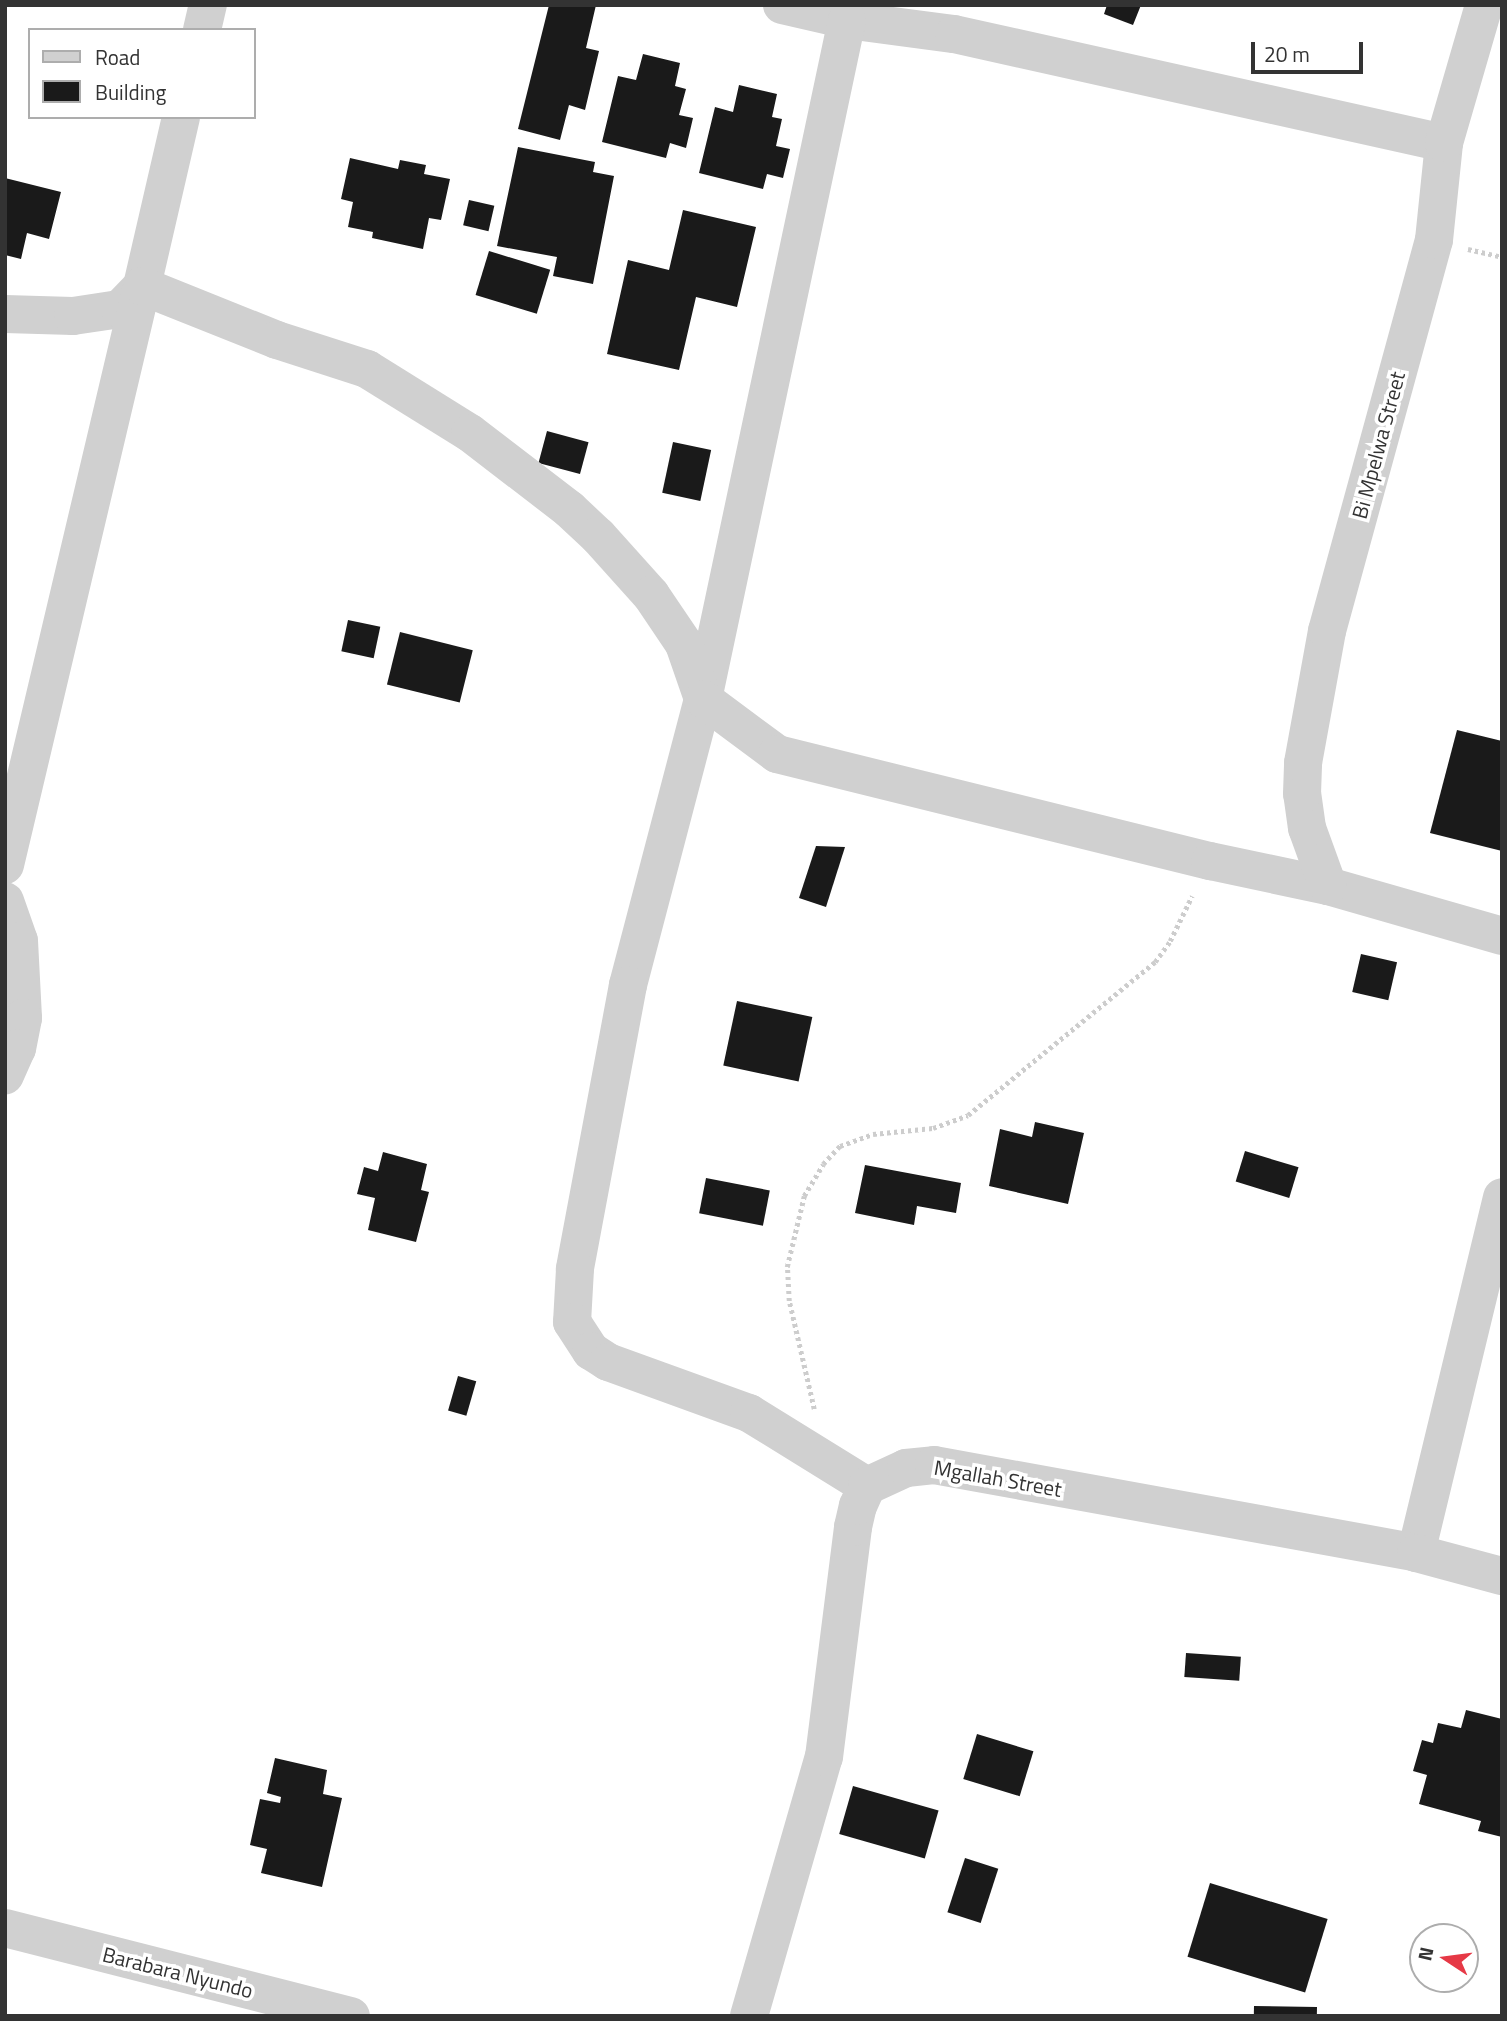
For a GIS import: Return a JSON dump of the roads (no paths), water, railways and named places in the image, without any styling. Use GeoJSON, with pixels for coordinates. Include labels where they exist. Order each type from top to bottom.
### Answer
{"type":"FeatureCollection","features":[{"type":"Feature","properties":{"kind":"street"},"geometry":{"type":"LineString","coordinates":[[202,28],[208,5]]}},
{"type":"Feature","properties":{"kind":"street"},"geometry":{"type":"LineString","coordinates":[[782,5],[847,20],[968,37],[1444,143]]}},
{"type":"Feature","properties":{"kind":"street","name":"Bi Mpelwa Street"},"geometry":{"type":"LineString","coordinates":[[1328,886],[1307,828],[1302,794],[1303,763],[1327,631],[1434,240],[1444,143],[1484,5]]}},
{"type":"Feature","properties":{"kind":"street"},"geometry":{"type":"LineString","coordinates":[[749,2016],[824,1757],[853,1527],[867,1486],[749,1413],[608,1362],[592,1351],[572,1322],[575,1269],[628,985],[703,699],[847,20]]}},
{"type":"Feature","properties":{"kind":"street"},"geometry":{"type":"LineString","coordinates":[[5,865],[181,119]]}},
{"type":"Feature","properties":{"kind":"street"},"geometry":{"type":"LineString","coordinates":[[142,286],[277,340],[367,369],[470,433],[569,509],[651,595],[684,645],[703,699],[777,754],[1210,861],[1328,886],[1502,936]]}},
{"type":"Feature","properties":{"kind":"street"},"geometry":{"type":"LineString","coordinates":[[5,314],[72,316],[120,309],[142,286]]}},
{"type":"Feature","properties":{"kind":"street"},"geometry":{"type":"LineString","coordinates":[[5,901],[19,941],[23,990],[23,1018],[17,1048],[5,1075]]}},
{"type":"Feature","properties":{"kind":"street"},"geometry":{"type":"LineString","coordinates":[[1416,1553],[1502,1197]]}},
{"type":"Feature","properties":{"kind":"street","name":"Mgallah Street"},"geometry":{"type":"LineString","coordinates":[[867,1486],[906,1468],[934,1465],[1416,1553],[1502,1576]]}},
{"type":"Feature","properties":{"kind":"street","name":"Barabara Nyundo"},"geometry":{"type":"LineString","coordinates":[[5,1928],[351,2016]]}}]}
